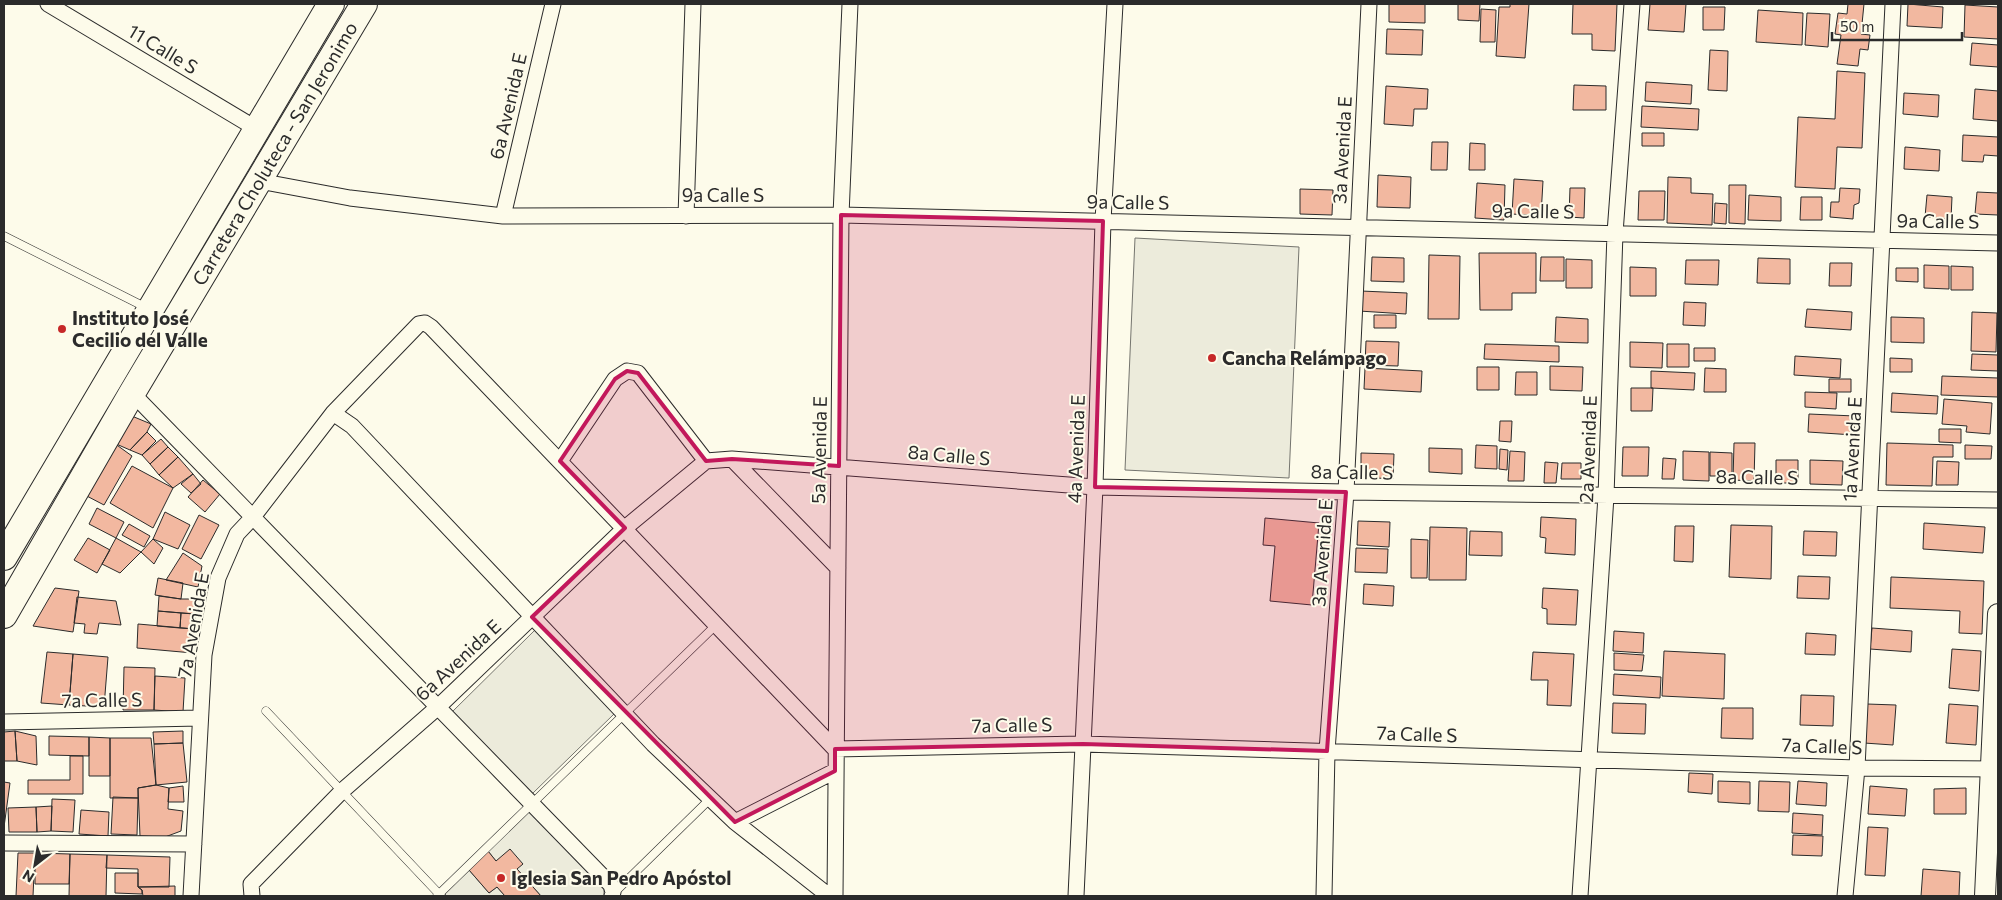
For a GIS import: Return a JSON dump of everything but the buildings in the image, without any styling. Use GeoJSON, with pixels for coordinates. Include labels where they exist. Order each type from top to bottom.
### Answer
{"type":"FeatureCollection","features":[{"type":"Feature","properties":{"kind":"highway","name":"Carretera Choluteca - San Jeronimo"},"geometry":{"type":"LineString","coordinates":[[4,557],[331,4]]}},
{"type":"Feature","properties":{"kind":"highway","name":"Carretera Choluteca - San Jeronimo"},"geometry":{"type":"LineString","coordinates":[[4,614],[132,393],[364,4]]}},
{"type":"Feature","properties":{"kind":"street","name":"11 Calle S"},"geometry":{"type":"LineString","coordinates":[[48,4],[257,129]]}},
{"type":"Feature","properties":{"kind":"street","name":"6a Avenida E"},"geometry":{"type":"LineString","coordinates":[[503,216],[553,4]]}},
{"type":"Feature","properties":{"kind":"street"},"geometry":{"type":"LineString","coordinates":[[686,216],[693,4]]}},
{"type":"Feature","properties":{"kind":"street","name":"5a Avenida E"},"geometry":{"type":"LineString","coordinates":[[828,896],[835,772],[841,214],[850,4]]}},
{"type":"Feature","properties":{"kind":"street","name":"4a Avenida E"},"geometry":{"type":"LineString","coordinates":[[1076,896],[1095,487],[1103,221],[1115,4]]}},
{"type":"Feature","properties":{"kind":"street","name":"3a Avenida E"},"geometry":{"type":"LineString","coordinates":[[1324,896],[1327,751],[1346,492],[1369,4]]}},
{"type":"Feature","properties":{"kind":"street","name":"2a Avenida E"},"geometry":{"type":"LineString","coordinates":[[1580,896],[1606,496],[1615,234],[1632,4]]}},
{"type":"Feature","properties":{"kind":"street","name":"1a Avenida E"},"geometry":{"type":"LineString","coordinates":[[1844,896],[1857,768],[1893,4]]}},
{"type":"Feature","properties":{"kind":"street","name":"9a Calle S"},"geometry":{"type":"LineString","coordinates":[[259,181],[350,198],[503,216],[841,214],[1998,243]]}},
{"type":"Feature","properties":{"kind":"street","name":"7a Avenida E"},"geometry":{"type":"LineString","coordinates":[[191,896],[204,655],[218,578],[238,534],[254,517],[333,413],[419,324],[425,323],[560,461]]}},
{"type":"Feature","properties":{"kind":"street"},"geometry":{"type":"LineString","coordinates":[[706,462],[638,373],[627,371],[615,379],[560,461],[835,749]]}},
{"type":"Feature","properties":{"kind":"street"},"geometry":{"type":"LineString","coordinates":[[132,393],[611,885],[614,895]]}},
{"type":"Feature","properties":{"kind":"street"},"geometry":{"type":"LineString","coordinates":[[333,413],[352,426],[624,714],[710,799],[734,822],[828,896]]}},
{"type":"Feature","properties":{"kind":"street"},"geometry":{"type":"LineString","coordinates":[[732,458],[838,568]]}},
{"type":"Feature","properties":{"kind":"street","name":"8a Calle S"},"geometry":{"type":"LineString","coordinates":[[706,462],[732,458],[1095,487],[1606,496],[1998,500]]}},
{"type":"Feature","properties":{"kind":"street","name":"6a Avenida E"},"geometry":{"type":"LineString","coordinates":[[252,896],[252,884],[342,791],[438,707],[625,528],[706,462]]}},
{"type":"Feature","properties":{"kind":"street"},"geometry":{"type":"LineString","coordinates":[[1984,896],[1994,769],[1998,614]]}},
{"type":"Feature","properties":{"kind":"street","name":"7a Calle S"},"geometry":{"type":"LineString","coordinates":[[4,722],[200,718]]}},
{"type":"Feature","properties":{"kind":"street","name":"7a Calle S"},"geometry":{"type":"LineString","coordinates":[[835,749],[1083,744],[1857,768],[1994,769]]}},
{"type":"Feature","properties":{"kind":"street"},"geometry":{"type":"LineString","coordinates":[[734,822],[835,772]]}},
{"type":"Feature","properties":{"kind":"street"},"geometry":{"type":"LineString","coordinates":[[4,843],[194,844]]}},
{"type":"Feature","properties":{"kind":"lane"},"geometry":{"type":"LineString","coordinates":[[4,236],[151,310]]}},
{"type":"Feature","properties":{"kind":"lane"},"geometry":{"type":"LineString","coordinates":[[266,710],[439,896],[716,625]]}},
{"type":"Feature","properties":{"kind":"lane"},"geometry":{"type":"LineString","coordinates":[[614,895],[710,799]]}},
{"type":"Feature","properties":{"kind":"highlighted area"},"geometry":{"type":"Polygon","coordinates":[[[841,215],[1103,221],[1095,487],[1346,492],[1327,751],[1083,744],[835,749],[835,771],[735,822],[532,617],[625,528],[560,461],[615,379],[627,371],[638,373],[706,461],[732,459],[839,466],[841,215]]]}},
{"type":"Feature","properties":{"kind":"shaded area","name":"Cancha Relámpago"},"geometry":{"type":"Polygon","coordinates":[[[1135,238],[1299,247],[1289,478],[1125,470],[1135,238]]]}},
{"type":"Feature","properties":{"kind":"shaded area"},"geometry":{"type":"Polygon","coordinates":[[[535,630],[614,714],[532,794],[452,712],[535,630]]]}},
{"type":"Feature","properties":{"kind":"shaded area"},"geometry":{"type":"Polygon","coordinates":[[[530,810],[604,887],[604,896],[541,896],[517,869],[496,861],[488,851],[530,810]]]}},
{"type":"Feature","properties":{"kind":"shaded area"},"geometry":{"type":"Polygon","coordinates":[[[469,870],[489,893],[497,887],[505,896],[447,896],[444,893],[469,870]]]}},
{"type":"Feature","properties":{"kind":"place","name":"Instituto José Cecilio del Valle"},"geometry":{"type":"Point","coordinates":[62,329]}},
{"type":"Feature","properties":{"kind":"place","name":"Cancha Relámpago"},"geometry":{"type":"Point","coordinates":[1212,358]}},
{"type":"Feature","properties":{"kind":"place","name":"Iglesia San Pedro Apóstol"},"geometry":{"type":"Point","coordinates":[501,878]}}]}
